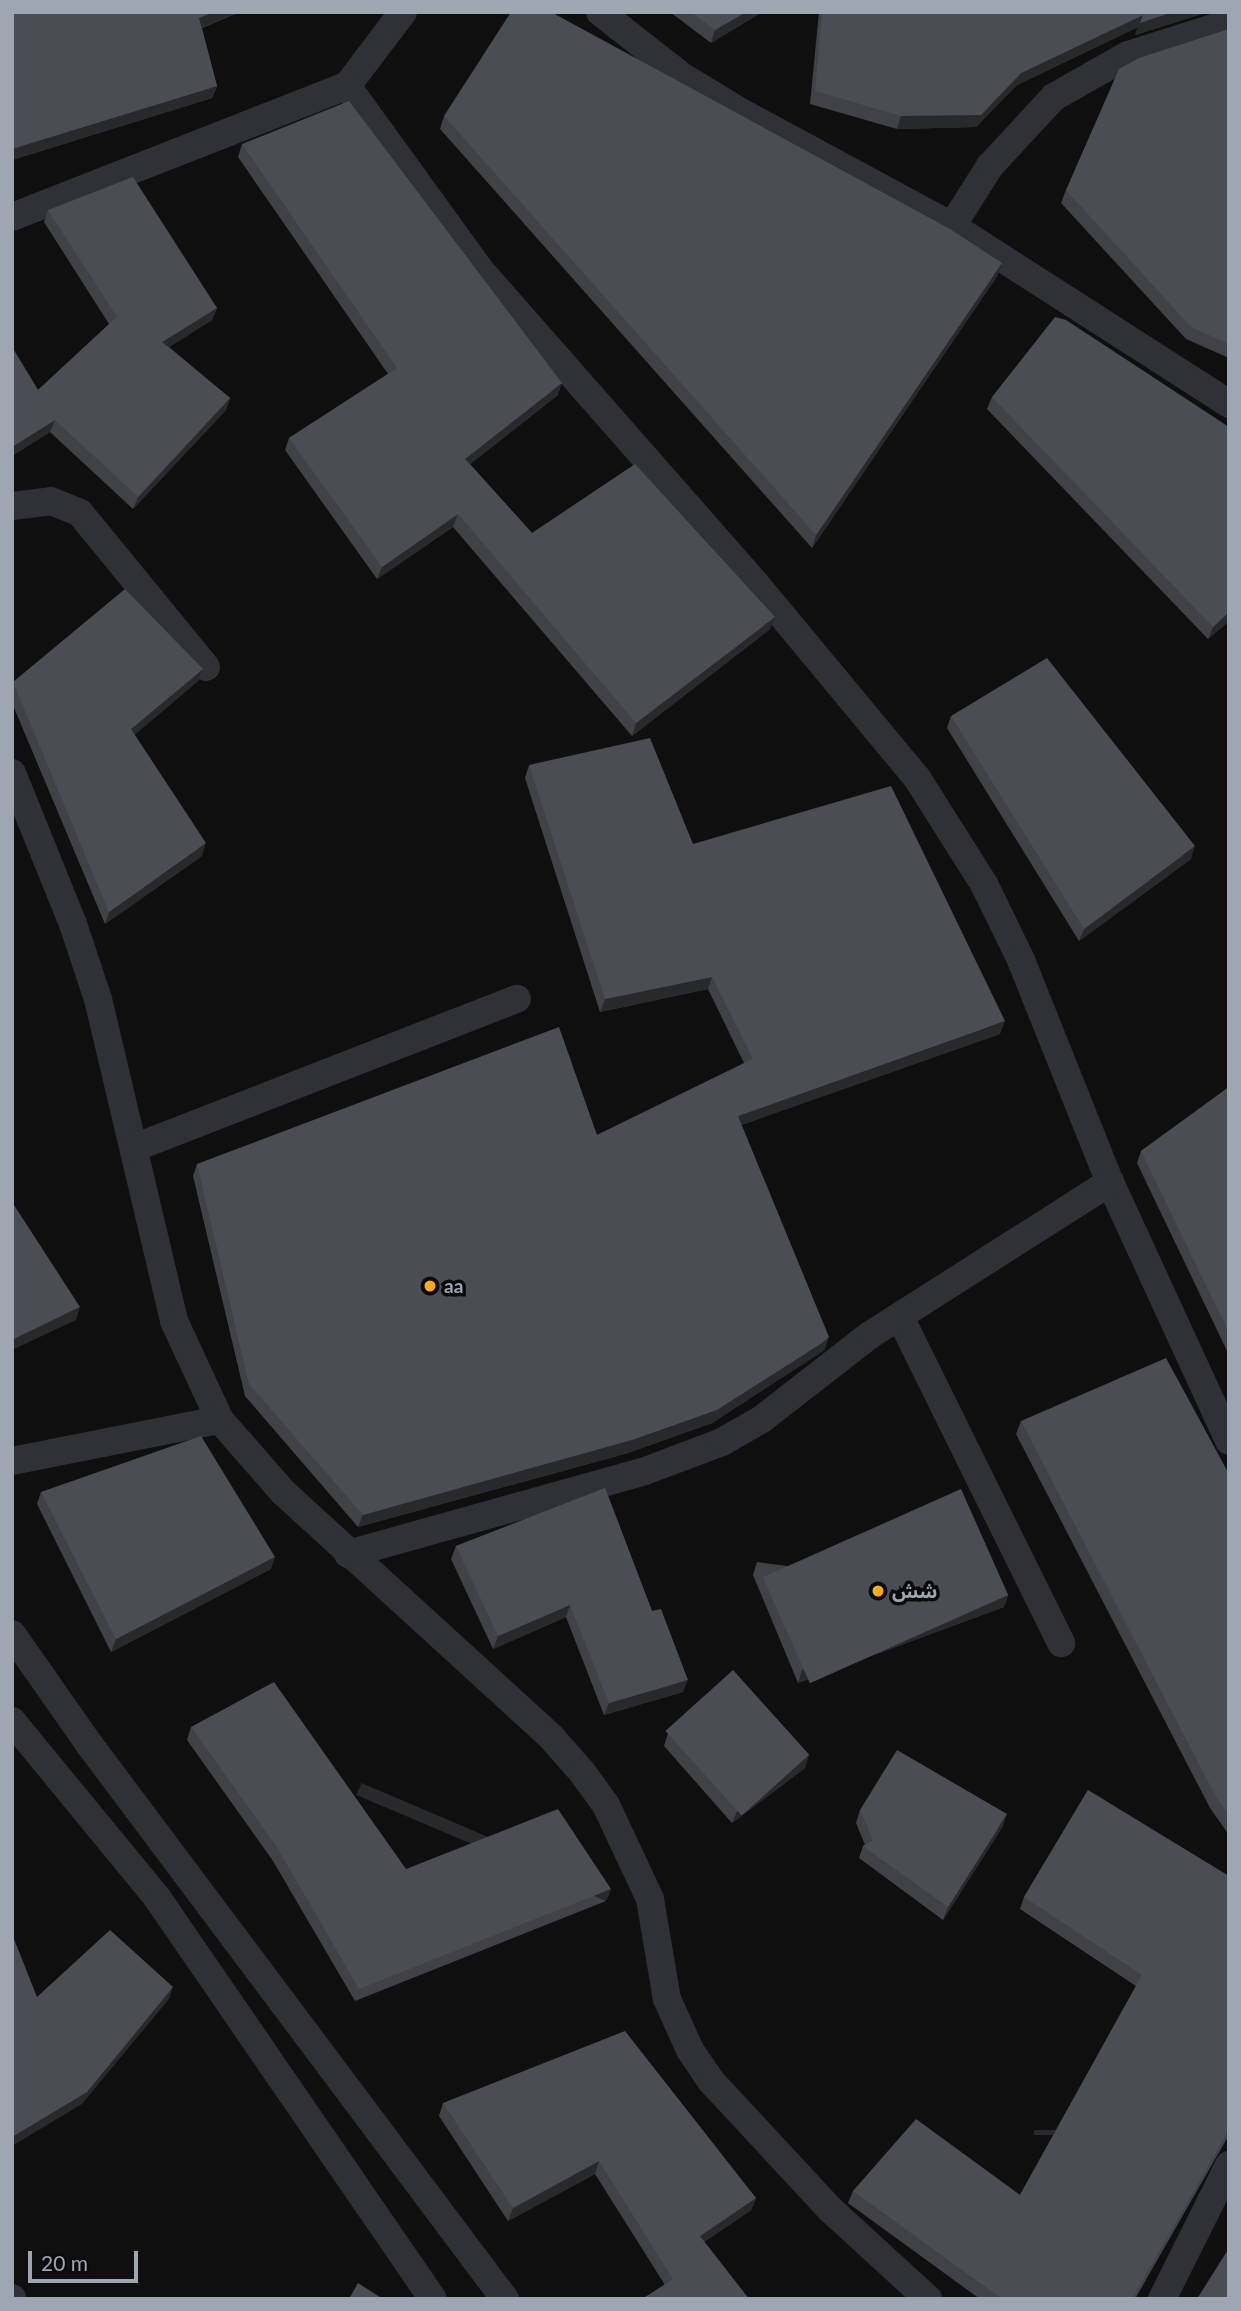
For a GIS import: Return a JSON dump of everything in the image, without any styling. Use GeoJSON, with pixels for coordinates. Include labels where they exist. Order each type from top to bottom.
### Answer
{"type":"FeatureCollection","features":[{"type":"Feature","properties":{"kind":"street"},"geometry":{"type":"LineString","coordinates":[[12,217],[347,86],[403,12]]}},
{"type":"Feature","properties":{"kind":"street"},"geometry":{"type":"LineString","coordinates":[[600,12],[683,77],[739,111],[952,226],[1229,404]]}},
{"type":"Feature","properties":{"kind":"street"},"geometry":{"type":"LineString","coordinates":[[952,226],[990,166],[1054,97],[1129,55],[1229,23]]}},
{"type":"Feature","properties":{"kind":"street"},"geometry":{"type":"LineString","coordinates":[[347,86],[481,271],[755,583],[916,778],[984,884],[1021,960],[1110,1182],[1229,1441]]}},
{"type":"Feature","properties":{"kind":"street"},"geometry":{"type":"LineString","coordinates":[[12,506],[51,501],[80,513],[206,667]]}},
{"type":"Feature","properties":{"kind":"street"},"geometry":{"type":"LineString","coordinates":[[12,773],[86,962],[113,1051],[174,1321],[220,1420],[283,1492],[552,1738],[582,1772],[606,1805],[650,1899],[667,1999],[690,2050],[711,2081],[831,2210],[928,2299]]}},
{"type":"Feature","properties":{"kind":"street"},"geometry":{"type":"LineString","coordinates":[[134,1148],[517,999]]}},
{"type":"Feature","properties":{"kind":"street"},"geometry":{"type":"LineString","coordinates":[[348,1554],[687,1459],[762,1419],[831,1362],[1110,1182]]}},
{"type":"Feature","properties":{"kind":"street"},"geometry":{"type":"LineString","coordinates":[[900,1317],[1061,1643]]}},
{"type":"Feature","properties":{"kind":"street"},"geometry":{"type":"LineString","coordinates":[[12,1461],[220,1420]]}},
{"type":"Feature","properties":{"kind":"street"},"geometry":{"type":"LineString","coordinates":[[12,1634],[89,1744],[505,2299]]}},
{"type":"Feature","properties":{"kind":"street"},"geometry":{"type":"LineString","coordinates":[[12,1721],[158,1899],[433,2299]]}},
{"type":"Feature","properties":{"kind":"street"},"geometry":{"type":"LineString","coordinates":[[1162,2299],[1229,2165]]}},
{"type":"Feature","properties":{"kind":"building"},"geometry":{"type":"Polygon","coordinates":[[[12,12],[214,12],[199,18],[217,86],[15,148],[12,139],[12,12]]]}},
{"type":"Feature","properties":{"kind":"building"},"geometry":{"type":"Polygon","coordinates":[[[511,12],[551,12],[950,229],[1002,263],[816,535],[444,116],[511,12]]]}},
{"type":"Feature","properties":{"kind":"building"},"geometry":{"type":"Polygon","coordinates":[[[691,12],[746,12],[715,30],[691,12]]]}},
{"type":"Feature","properties":{"kind":"building"},"geometry":{"type":"Polygon","coordinates":[[[822,12],[1173,12],[1140,23],[1143,15],[1021,73],[981,115],[901,116],[815,91],[822,12]]]}},
{"type":"Feature","properties":{"kind":"building"},"geometry":{"type":"Polygon","coordinates":[[[1229,29],[1229,344],[1191,327],[1066,190],[1119,69],[1139,58],[1229,29]]]}},
{"type":"Feature","properties":{"kind":"building"},"geometry":{"type":"Polygon","coordinates":[[[349,101],[562,383],[465,459],[532,533],[635,464],[775,617],[636,723],[458,514],[382,567],[289,438],[397,368],[242,144],[349,101]]]}},
{"type":"Feature","properties":{"kind":"building"},"geometry":{"type":"Polygon","coordinates":[[[133,177],[217,308],[162,342],[230,398],[138,497],[55,420],[12,447],[12,347],[38,390],[117,317],[48,210],[133,177]]]}},
{"type":"Feature","properties":{"kind":"building"},"geometry":{"type":"Polygon","coordinates":[[[1055,317],[1066,320],[1229,427],[1229,612],[1213,627],[992,397],[1055,317]]]}},
{"type":"Feature","properties":{"kind":"building"},"geometry":{"type":"Polygon","coordinates":[[[125,589],[203,669],[131,729],[206,843],[109,912],[13,682],[125,589]]]}},
{"type":"Feature","properties":{"kind":"building"},"geometry":{"type":"Polygon","coordinates":[[[1047,658],[1195,846],[1084,929],[951,716],[1047,658]]]}},
{"type":"Feature","properties":{"kind":"building"},"geometry":{"type":"Polygon","coordinates":[[[650,738],[693,844],[891,786],[1005,1021],[738,1116],[829,1337],[822,1343],[717,1410],[632,1440],[363,1515],[249,1384],[197,1164],[559,1027],[597,1135],[753,1059],[712,977],[605,999],[529,765],[650,738]]]}},
{"type":"Feature","properties":{"kind":"building"},"geometry":{"type":"Polygon","coordinates":[[[1229,1087],[1229,1333],[1141,1151],[1229,1087]]]}},
{"type":"Feature","properties":{"kind":"building"},"geometry":{"type":"Polygon","coordinates":[[[12,1202],[80,1307],[12,1340],[12,1202]]]}},
{"type":"Feature","properties":{"kind":"building"},"geometry":{"type":"Polygon","coordinates":[[[1166,1358],[1229,1474],[1229,1816],[1215,1795],[1021,1421],[1166,1358]]]}},
{"type":"Feature","properties":{"kind":"building"},"geometry":{"type":"Polygon","coordinates":[[[201,1436],[275,1557],[116,1639],[41,1492],[201,1436]]]}},
{"type":"Feature","properties":{"kind":"building"},"geometry":{"type":"Polygon","coordinates":[[[605,1488],[652,1611],[661,1609],[688,1680],[609,1703],[570,1605],[498,1636],[456,1546],[605,1488]]]}},
{"type":"Feature","properties":{"kind":"building","name":"شش"},"geometry":{"type":"Polygon","coordinates":[[[961,1489],[1008,1595],[810,1683],[763,1577],[961,1489]]]}},
{"type":"Feature","properties":{"kind":"building"},"geometry":{"type":"Polygon","coordinates":[[[733,1670],[809,1755],[742,1816],[665,1731],[733,1670]]]}},
{"type":"Feature","properties":{"kind":"building"},"geometry":{"type":"Polygon","coordinates":[[[274,1682],[406,1869],[558,1809],[611,1889],[359,1989],[278,1849],[191,1727],[274,1682]]]}},
{"type":"Feature","properties":{"kind":"building"},"geometry":{"type":"Polygon","coordinates":[[[897,1750],[1007,1814],[948,1907],[863,1846],[873,1840],[860,1810],[897,1750]]]}},
{"type":"Feature","properties":{"kind":"building"},"geometry":{"type":"Polygon","coordinates":[[[1088,1790],[1229,1876],[1229,2130],[1132,2299],[1002,2299],[853,2191],[916,2119],[1020,2195],[1142,1975],[1024,1897],[1088,1790]]]}},
{"type":"Feature","properties":{"kind":"building"},"geometry":{"type":"Polygon","coordinates":[[[110,1930],[173,1987],[87,2092],[12,2137],[12,1934],[37,1997],[110,1930]]]}},
{"type":"Feature","properties":{"kind":"building"},"geometry":{"type":"Polygon","coordinates":[[[625,2031],[756,2198],[700,2236],[749,2299],[642,2299],[673,2279],[599,2161],[513,2208],[443,2103],[625,2031]]]}},
{"type":"Feature","properties":{"kind":"building"},"geometry":{"type":"Polygon","coordinates":[[[1229,2248],[1229,2299],[1197,2299],[1229,2248]]]}},
{"type":"Feature","properties":{"kind":"building"},"geometry":{"type":"Polygon","coordinates":[[[358,2283],[383,2299],[349,2299],[358,2283]]]}},
{"type":"Feature","properties":{"kind":"place","name":"aa"},"geometry":{"type":"Point","coordinates":[430,1286]}},
{"type":"Feature","properties":{"kind":"place","name":"شش"},"geometry":{"type":"Point","coordinates":[878,1591]}}]}
